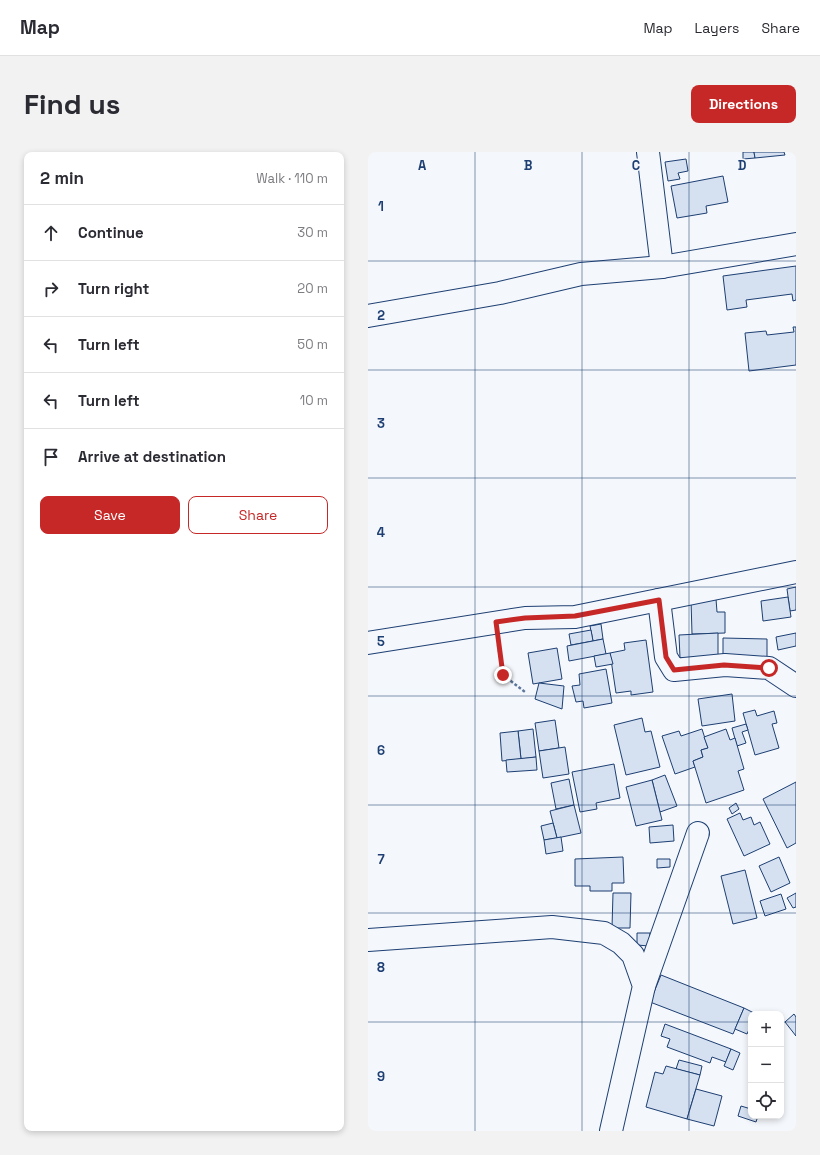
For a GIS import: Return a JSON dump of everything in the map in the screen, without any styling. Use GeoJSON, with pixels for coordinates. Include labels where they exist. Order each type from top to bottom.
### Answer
{"type":"FeatureCollection","features":[{"type":"Feature","properties":{"kind":"street"},"geometry":{"type":"LineString","coordinates":[[648,152],[662,268]]}},
{"type":"Feature","properties":{"kind":"street"},"geometry":{"type":"LineString","coordinates":[[368,316],[500,293],[581,274],[662,268],[796,244]]}},
{"type":"Feature","properties":{"kind":"street"},"geometry":{"type":"LineString","coordinates":[[368,643],[525,618],[575,616],[796,572]]}},
{"type":"Feature","properties":{"kind":"street"},"geometry":{"type":"LineString","coordinates":[[659,600],[666,657],[674,670],[724,665],[769,668],[796,686]]}},
{"type":"Feature","properties":{"kind":"street"},"geometry":{"type":"LineString","coordinates":[[612,1131],[644,986],[698,833]]}},
{"type":"Feature","properties":{"kind":"street"},"geometry":{"type":"LineString","coordinates":[[368,940],[552,927],[604,933],[621,944],[633,955],[644,986]]}},
{"type":"Feature","properties":{"kind":"path"},"geometry":{"type":"LineString","coordinates":[[496,622],[503,675],[525,692]]}},
{"type":"Feature","properties":{"kind":"building"},"geometry":{"type":"Polygon","coordinates":[[[743,152],[754,152],[755,158],[743,159],[743,152]]]}},
{"type":"Feature","properties":{"kind":"building"},"geometry":{"type":"Polygon","coordinates":[[[754,152],[784,152],[785,155],[755,158],[754,152]]]}},
{"type":"Feature","properties":{"kind":"building"},"geometry":{"type":"Polygon","coordinates":[[[686,159],[688,171],[678,173],[680,179],[668,181],[665,162],[686,159]]]}},
{"type":"Feature","properties":{"kind":"building"},"geometry":{"type":"Polygon","coordinates":[[[723,176],[728,202],[706,206],[707,213],[677,218],[671,186],[723,176]]]}},
{"type":"Feature","properties":{"kind":"building"},"geometry":{"type":"Polygon","coordinates":[[[796,266],[796,300],[793,301],[792,294],[746,300],[747,307],[727,310],[723,276],[796,266]]]}},
{"type":"Feature","properties":{"kind":"building"},"geometry":{"type":"Polygon","coordinates":[[[793,327],[796,327],[796,365],[749,371],[745,333],[766,331],[767,335],[794,332],[793,327]]]}},
{"type":"Feature","properties":{"kind":"building"},"geometry":{"type":"Polygon","coordinates":[[[796,587],[796,610],[790,611],[787,589],[796,587]]]}},
{"type":"Feature","properties":{"kind":"building"},"geometry":{"type":"Polygon","coordinates":[[[788,597],[791,617],[763,621],[761,601],[788,597]]]}},
{"type":"Feature","properties":{"kind":"building"},"geometry":{"type":"Polygon","coordinates":[[[716,599],[717,612],[725,612],[725,633],[692,634],[691,600],[716,599]]]}},
{"type":"Feature","properties":{"kind":"building"},"geometry":{"type":"Polygon","coordinates":[[[601,624],[603,639],[593,641],[590,626],[601,624]]]}},
{"type":"Feature","properties":{"kind":"building"},"geometry":{"type":"Polygon","coordinates":[[[591,630],[593,641],[571,645],[569,634],[591,630]]]}},
{"type":"Feature","properties":{"kind":"building"},"geometry":{"type":"Polygon","coordinates":[[[718,633],[718,657],[680,658],[679,635],[718,633]]]}},
{"type":"Feature","properties":{"kind":"building"},"geometry":{"type":"Polygon","coordinates":[[[796,633],[796,646],[778,650],[776,637],[796,633]]]}},
{"type":"Feature","properties":{"kind":"building"},"geometry":{"type":"Polygon","coordinates":[[[723,638],[767,639],[767,664],[723,663],[723,638]]]}},
{"type":"Feature","properties":{"kind":"building"},"geometry":{"type":"Polygon","coordinates":[[[603,639],[606,654],[569,661],[567,646],[603,639]]]}},
{"type":"Feature","properties":{"kind":"building"},"geometry":{"type":"Polygon","coordinates":[[[646,640],[653,692],[631,695],[631,691],[616,693],[610,653],[625,650],[624,643],[646,640]]]}},
{"type":"Feature","properties":{"kind":"building"},"geometry":{"type":"Polygon","coordinates":[[[557,648],[562,679],[533,684],[528,653],[557,648]]]}},
{"type":"Feature","properties":{"kind":"building"},"geometry":{"type":"Polygon","coordinates":[[[610,653],[613,664],[596,667],[594,656],[610,653]]]}},
{"type":"Feature","properties":{"kind":"building"},"geometry":{"type":"Polygon","coordinates":[[[606,669],[612,703],[584,708],[583,701],[576,702],[572,686],[580,685],[579,674],[606,669]]]}},
{"type":"Feature","properties":{"kind":"building"},"geometry":{"type":"Polygon","coordinates":[[[539,683],[564,686],[562,709],[535,699],[539,683]]]}},
{"type":"Feature","properties":{"kind":"building"},"geometry":{"type":"Polygon","coordinates":[[[732,694],[735,721],[702,726],[698,699],[732,694]]]}},
{"type":"Feature","properties":{"kind":"building"},"geometry":{"type":"Polygon","coordinates":[[[755,710],[757,716],[774,711],[777,723],[772,724],[779,748],[755,755],[743,713],[755,710]]]}},
{"type":"Feature","properties":{"kind":"building"},"geometry":{"type":"Polygon","coordinates":[[[642,718],[645,732],[651,731],[660,767],[626,775],[614,725],[642,718]]]}},
{"type":"Feature","properties":{"kind":"building"},"geometry":{"type":"Polygon","coordinates":[[[555,720],[559,748],[539,751],[535,723],[555,720]]]}},
{"type":"Feature","properties":{"kind":"building"},"geometry":{"type":"Polygon","coordinates":[[[746,724],[748,730],[742,732],[746,743],[737,746],[732,728],[746,724]]]}},
{"type":"Feature","properties":{"kind":"building"},"geometry":{"type":"Polygon","coordinates":[[[533,729],[536,757],[521,759],[518,731],[533,729]]]}},
{"type":"Feature","properties":{"kind":"building"},"geometry":{"type":"Polygon","coordinates":[[[702,729],[708,748],[701,750],[703,757],[693,761],[695,767],[675,774],[662,736],[679,731],[681,736],[702,729]]]}},
{"type":"Feature","properties":{"kind":"building"},"geometry":{"type":"Polygon","coordinates":[[[726,729],[730,740],[735,738],[744,769],[738,771],[744,790],[706,803],[693,761],[703,757],[701,750],[708,748],[704,737],[726,729]]]}},
{"type":"Feature","properties":{"kind":"building"},"geometry":{"type":"Polygon","coordinates":[[[518,731],[521,759],[502,761],[500,733],[518,731]]]}},
{"type":"Feature","properties":{"kind":"building"},"geometry":{"type":"Polygon","coordinates":[[[565,747],[569,774],[543,778],[539,751],[565,747]]]}},
{"type":"Feature","properties":{"kind":"building"},"geometry":{"type":"Polygon","coordinates":[[[536,757],[537,770],[507,772],[506,760],[536,757]]]}},
{"type":"Feature","properties":{"kind":"building"},"geometry":{"type":"Polygon","coordinates":[[[614,764],[620,798],[596,803],[597,809],[580,812],[572,772],[614,764]]]}},
{"type":"Feature","properties":{"kind":"building"},"geometry":{"type":"Polygon","coordinates":[[[665,775],[677,806],[660,812],[652,780],[665,775]]]}},
{"type":"Feature","properties":{"kind":"building"},"geometry":{"type":"Polygon","coordinates":[[[569,779],[574,805],[556,809],[551,783],[569,779]]]}},
{"type":"Feature","properties":{"kind":"building"},"geometry":{"type":"Polygon","coordinates":[[[652,780],[662,820],[636,826],[626,787],[652,780]]]}},
{"type":"Feature","properties":{"kind":"building"},"geometry":{"type":"Polygon","coordinates":[[[796,782],[796,843],[787,848],[763,799],[796,782]]]}},
{"type":"Feature","properties":{"kind":"building"},"geometry":{"type":"Polygon","coordinates":[[[736,803],[739,809],[732,814],[729,808],[736,803]]]}},
{"type":"Feature","properties":{"kind":"building"},"geometry":{"type":"Polygon","coordinates":[[[574,805],[581,833],[557,838],[550,811],[574,805]]]}},
{"type":"Feature","properties":{"kind":"building"},"geometry":{"type":"Polygon","coordinates":[[[740,813],[743,820],[751,817],[754,825],[760,822],[770,844],[744,856],[727,819],[740,813]]]}},
{"type":"Feature","properties":{"kind":"building"},"geometry":{"type":"Polygon","coordinates":[[[553,823],[557,838],[544,840],[541,826],[553,823]]]}},
{"type":"Feature","properties":{"kind":"building"},"geometry":{"type":"Polygon","coordinates":[[[673,825],[674,841],[650,843],[649,827],[673,825]]]}},
{"type":"Feature","properties":{"kind":"building"},"geometry":{"type":"Polygon","coordinates":[[[561,837],[563,851],[546,854],[544,840],[561,837]]]}},
{"type":"Feature","properties":{"kind":"building"},"geometry":{"type":"Polygon","coordinates":[[[623,857],[624,883],[612,883],[612,891],[590,891],[590,886],[575,886],[575,859],[623,857]]]}},
{"type":"Feature","properties":{"kind":"building"},"geometry":{"type":"Polygon","coordinates":[[[779,857],[790,883],[771,892],[759,866],[779,857]]]}},
{"type":"Feature","properties":{"kind":"building"},"geometry":{"type":"Polygon","coordinates":[[[657,859],[670,859],[670,867],[657,868],[657,859]]]}},
{"type":"Feature","properties":{"kind":"building"},"geometry":{"type":"Polygon","coordinates":[[[745,870],[757,918],[733,924],[721,876],[745,870]]]}},
{"type":"Feature","properties":{"kind":"building"},"geometry":{"type":"Polygon","coordinates":[[[613,893],[631,893],[630,928],[612,928],[613,893]]]}},
{"type":"Feature","properties":{"kind":"building"},"geometry":{"type":"Polygon","coordinates":[[[796,893],[796,907],[793,908],[787,898],[796,893]]]}},
{"type":"Feature","properties":{"kind":"building"},"geometry":{"type":"Polygon","coordinates":[[[781,894],[786,909],[765,916],[760,901],[781,894]]]}},
{"type":"Feature","properties":{"kind":"building"},"geometry":{"type":"Polygon","coordinates":[[[637,933],[650,933],[649,946],[637,945],[637,933]]]}},
{"type":"Feature","properties":{"kind":"building"},"geometry":{"type":"Polygon","coordinates":[[[661,975],[744,1008],[733,1034],[650,1002],[661,975]]]}},
{"type":"Feature","properties":{"kind":"building"},"geometry":{"type":"Polygon","coordinates":[[[744,1008],[750,1011],[748,1011],[747,1034],[735,1029],[744,1008]]]}},
{"type":"Feature","properties":{"kind":"building"},"geometry":{"type":"Polygon","coordinates":[[[794,1014],[796,1017],[796,1036],[785,1022],[794,1014]]]}},
{"type":"Feature","properties":{"kind":"building"},"geometry":{"type":"Polygon","coordinates":[[[665,1024],[731,1049],[726,1062],[712,1057],[710,1063],[667,1047],[670,1039],[661,1036],[665,1024]]]}},
{"type":"Feature","properties":{"kind":"building"},"geometry":{"type":"Polygon","coordinates":[[[731,1049],[740,1053],[733,1070],[724,1066],[731,1049]]]}},
{"type":"Feature","properties":{"kind":"building"},"geometry":{"type":"Polygon","coordinates":[[[679,1060],[702,1066],[700,1075],[676,1069],[679,1060]]]}},
{"type":"Feature","properties":{"kind":"building"},"geometry":{"type":"Polygon","coordinates":[[[666,1066],[700,1075],[687,1119],[646,1107],[655,1072],[663,1074],[666,1066]]]}},
{"type":"Feature","properties":{"kind":"building"},"geometry":{"type":"Polygon","coordinates":[[[696,1089],[722,1096],[714,1126],[687,1119],[696,1089]]]}},
{"type":"Feature","properties":{"kind":"building"},"geometry":{"type":"Polygon","coordinates":[[[741,1106],[748,1108],[748,1119],[757,1119],[756,1122],[738,1116],[741,1106]]]}},
{"type":"Feature","properties":{"kind":"route"},"geometry":{"type":"LineString","coordinates":[[503,675],[496,622],[525,618],[575,616],[659,600],[666,657],[674,670],[724,665],[769,668]]}}]}
